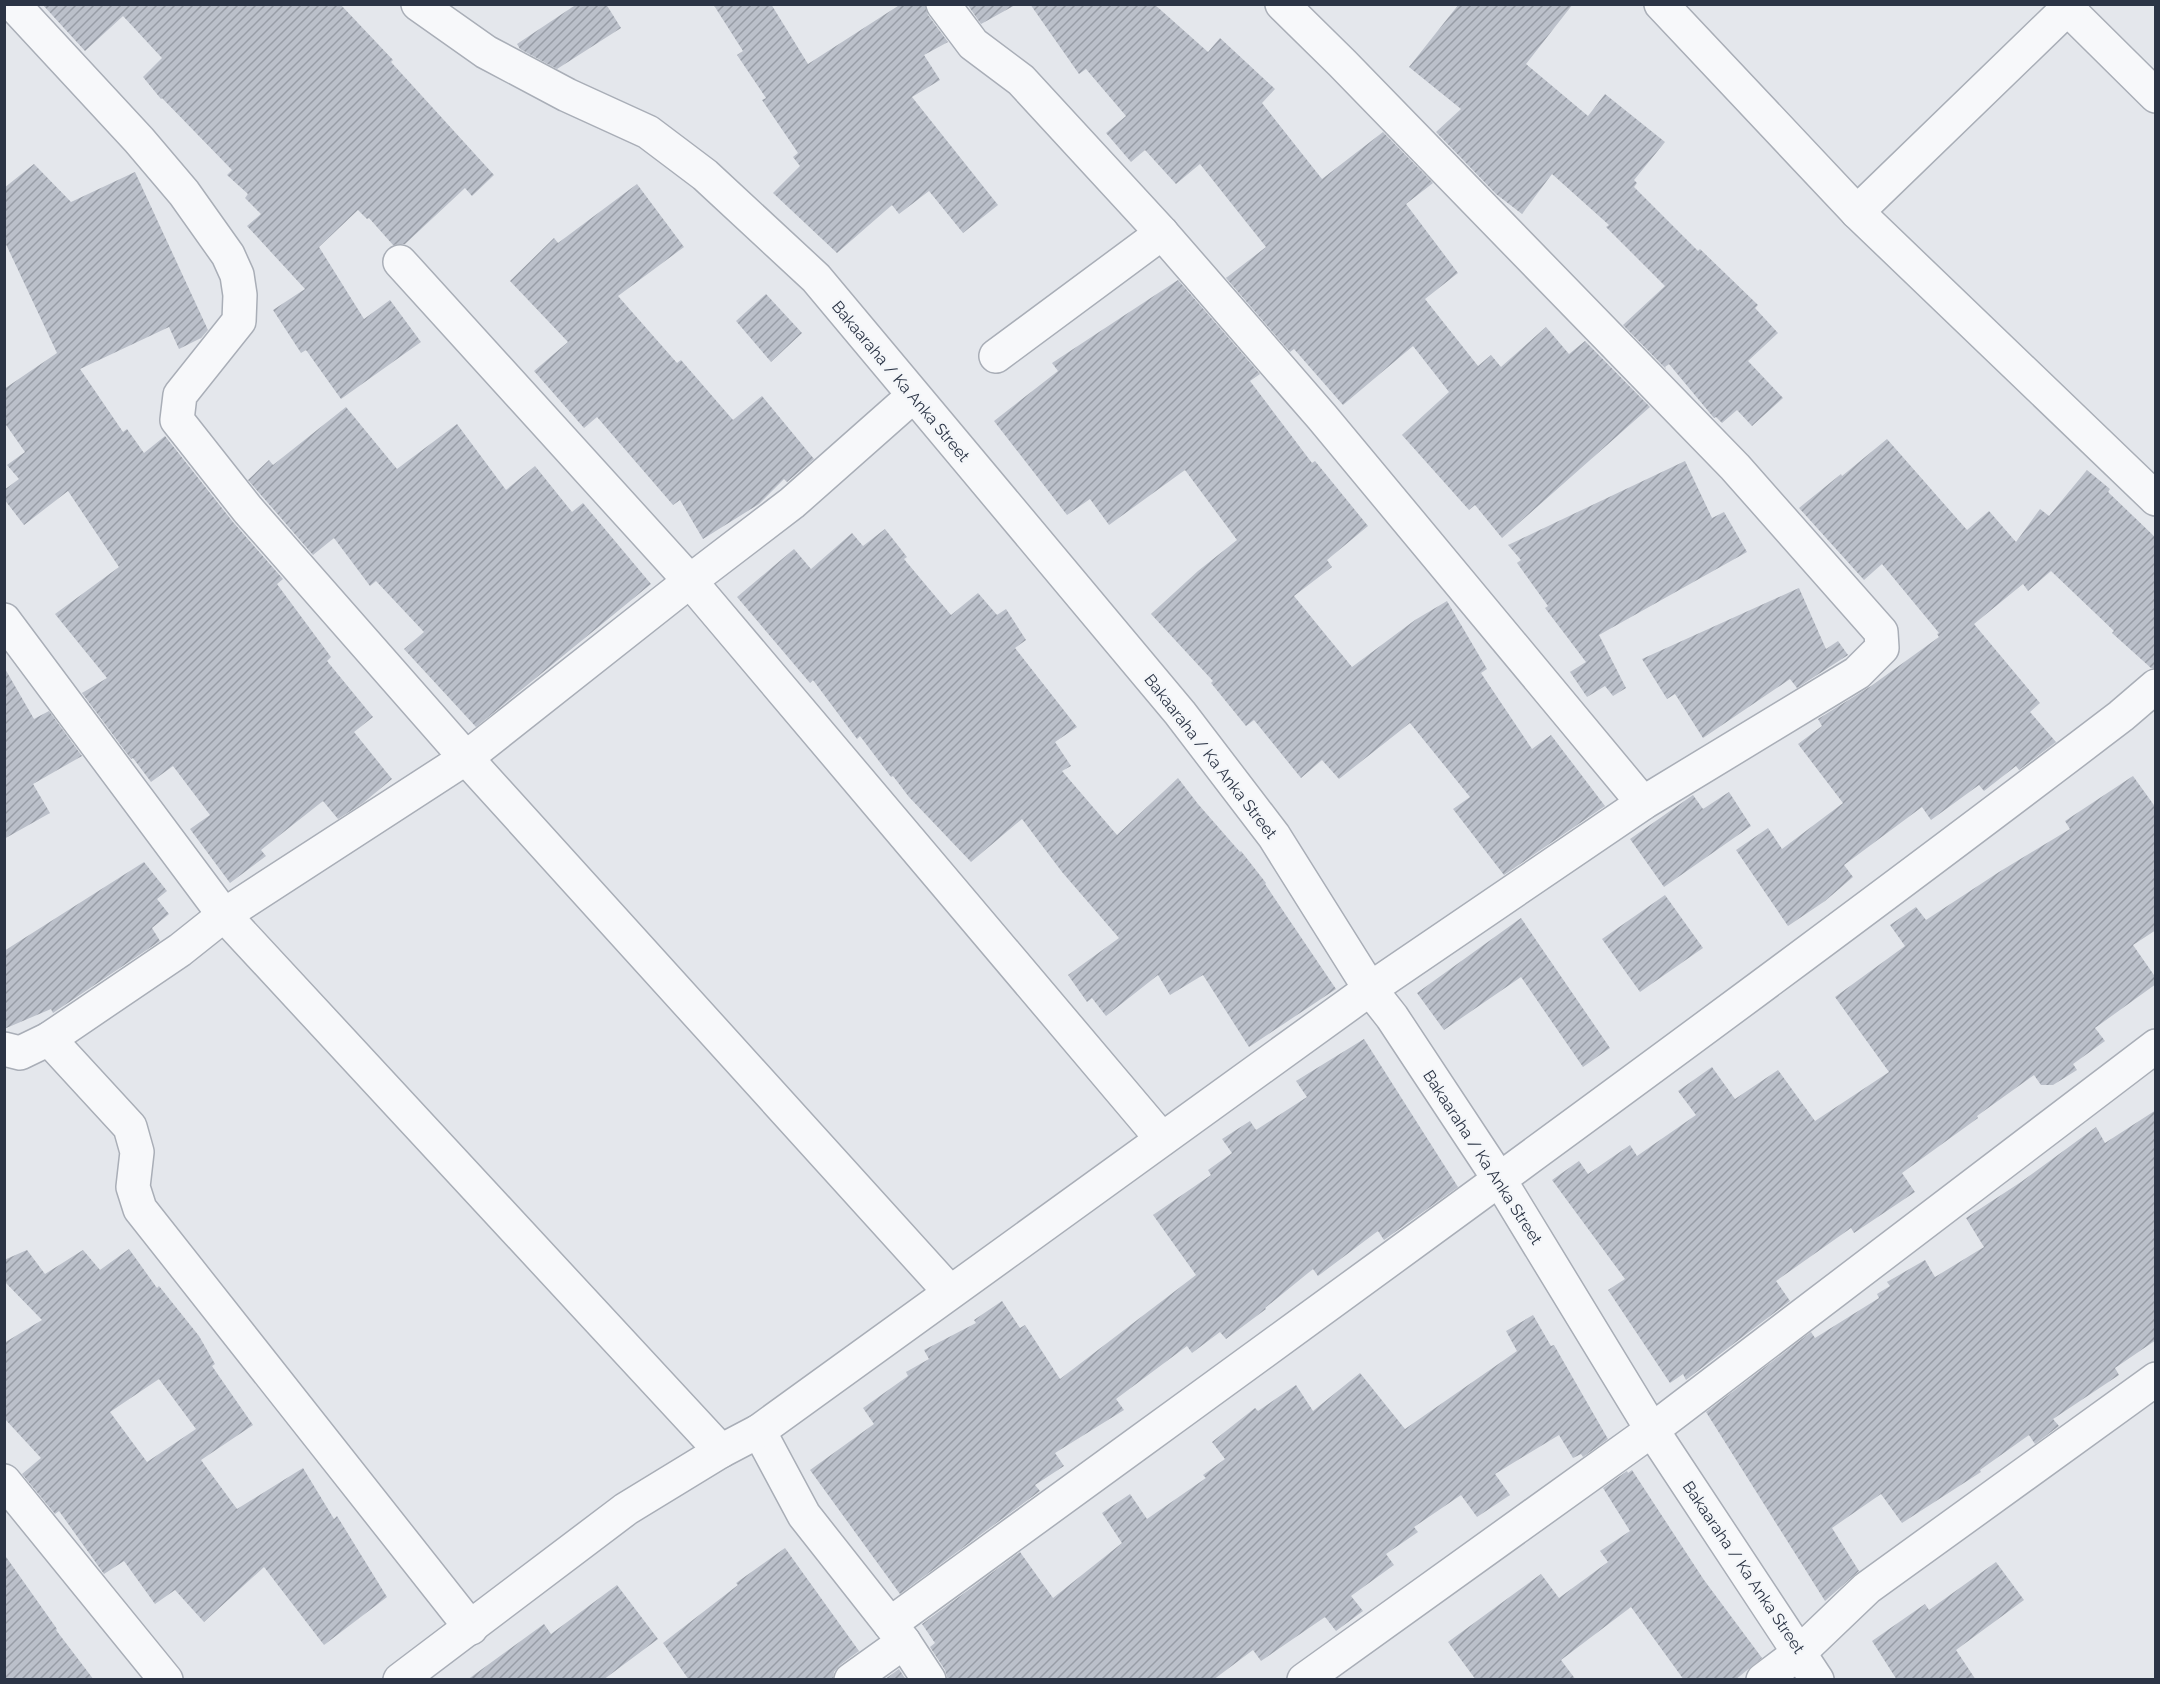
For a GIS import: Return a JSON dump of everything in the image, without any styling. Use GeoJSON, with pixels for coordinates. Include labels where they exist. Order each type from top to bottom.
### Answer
{"type":"FeatureCollection","features":[{"type":"Feature","properties":{"kind":"street"},"geometry":{"type":"LineString","coordinates":[[13,4],[132,132],[184,193],[228,255],[237,275],[240,295],[238,321],[180,395],[177,420],[248,510],[466,758],[950,1292]]}},
{"type":"Feature","properties":{"kind":"street","name":"Bakaaraha / Ka Anka Street"},"geometry":{"type":"LineString","coordinates":[[418,4],[486,52],[648,132],[705,175],[816,278],[1188,723],[1274,836],[1371,989],[1499,1179],[1652,1430],[1817,1680]]}},
{"type":"Feature","properties":{"kind":"street"},"geometry":{"type":"LineString","coordinates":[[943,4],[973,44],[1021,80],[1162,233],[1322,417],[1643,802]]}},
{"type":"Feature","properties":{"kind":"street"},"geometry":{"type":"LineString","coordinates":[[400,1680],[626,1509],[759,1431],[1371,989],[1643,802],[1857,673],[1881,648],[1881,632],[1735,467],[1282,4]]}},
{"type":"Feature","properties":{"kind":"street"},"geometry":{"type":"LineString","coordinates":[[1661,4],[1857,212],[2156,499]]}},
{"type":"Feature","properties":{"kind":"street"},"geometry":{"type":"LineString","coordinates":[[1857,212],[2068,6],[2156,96]]}},
{"type":"Feature","properties":{"kind":"street"},"geometry":{"type":"LineString","coordinates":[[996,356],[1162,233]]}},
{"type":"Feature","properties":{"kind":"street"},"geometry":{"type":"LineString","coordinates":[[400,262],[690,580],[1162,1139]]}},
{"type":"Feature","properties":{"kind":"street"},"geometry":{"type":"LineString","coordinates":[[4,1049],[20,1053],[49,1039],[180,950],[224,915],[466,758],[690,580],[792,503],[913,396]]}},
{"type":"Feature","properties":{"kind":"street"},"geometry":{"type":"LineString","coordinates":[[4,620],[224,915],[722,1451]]}},
{"type":"Feature","properties":{"kind":"street"},"geometry":{"type":"LineString","coordinates":[[851,1680],[897,1633],[1499,1179],[1896,887],[2121,716],[2156,686]]}},
{"type":"Feature","properties":{"kind":"street"},"geometry":{"type":"LineString","coordinates":[[49,1039],[130,1127],[137,1152],[133,1187],[140,1209],[471,1628]]}},
{"type":"Feature","properties":{"kind":"street"},"geometry":{"type":"LineString","coordinates":[[1304,1680],[1652,1430],[2156,1046]]}},
{"type":"Feature","properties":{"kind":"street"},"geometry":{"type":"LineString","coordinates":[[1763,1680],[1800,1652],[1867,1588],[2156,1379]]}},
{"type":"Feature","properties":{"kind":"street"},"geometry":{"type":"LineString","coordinates":[[759,1431],[804,1515],[897,1633],[929,1680]]}},
{"type":"Feature","properties":{"kind":"street"},"geometry":{"type":"LineString","coordinates":[[4,1481],[166,1680]]}},
{"type":"Feature","properties":{"kind":"building"},"geometry":{"type":"Polygon","coordinates":[[[42,4],[340,4],[393,60],[391,62],[494,175],[472,196],[465,188],[405,244],[393,245],[369,218],[367,219],[358,210],[319,247],[364,319],[390,300],[421,342],[341,399],[306,350],[301,353],[273,310],[305,289],[247,226],[261,214],[245,198],[248,194],[227,175],[232,170],[161,99],[143,77],[162,58],[123,16],[85,51],[42,4]]]}},
{"type":"Feature","properties":{"kind":"building"},"geometry":{"type":"Polygon","coordinates":[[[577,4],[606,4],[621,28],[557,69],[520,49],[517,44],[577,4]]]}},
{"type":"Feature","properties":{"kind":"building"},"geometry":{"type":"Polygon","coordinates":[[[713,4],[771,4],[808,64],[901,4],[925,4],[928,15],[948,42],[924,55],[940,80],[912,97],[998,205],[963,233],[929,191],[899,214],[892,205],[837,253],[773,193],[800,166],[793,157],[798,153],[762,100],[766,98],[737,55],[743,51],[713,4]]]}},
{"type":"Feature","properties":{"kind":"building"},"geometry":{"type":"Polygon","coordinates":[[[967,4],[1017,4],[981,24],[967,4]]]}},
{"type":"Feature","properties":{"kind":"building"},"geometry":{"type":"Polygon","coordinates":[[[1030,4],[1154,4],[1208,52],[1220,38],[1275,89],[1262,103],[1322,179],[1383,132],[1433,183],[1406,204],[1458,273],[1425,299],[1478,366],[1491,355],[1501,367],[1546,327],[1569,354],[1585,341],[1650,407],[1502,538],[1475,505],[1469,510],[1402,435],[1449,392],[1413,346],[1343,405],[1294,349],[1290,352],[1226,278],[1266,247],[1200,164],[1176,184],[1145,150],[1131,162],[1106,133],[1126,116],[1086,69],[1079,74],[1030,4]]]}},
{"type":"Feature","properties":{"kind":"building"},"geometry":{"type":"Polygon","coordinates":[[[1459,4],[1573,4],[1526,64],[1588,116],[1605,94],[1665,142],[1634,180],[1637,183],[1634,187],[1698,251],[1700,249],[1758,305],[1755,308],[1778,333],[1748,361],[1783,398],[1752,426],[1737,410],[1722,423],[1716,417],[1714,418],[1669,364],[1665,367],[1666,369],[1623,325],[1665,286],[1606,227],[1609,225],[1552,174],[1522,214],[1496,194],[1436,132],[1461,109],[1409,67],[1459,4]]]}},
{"type":"Feature","properties":{"kind":"building"},"geometry":{"type":"Polygon","coordinates":[[[34,164],[71,202],[135,172],[208,330],[201,338],[179,349],[169,327],[80,369],[123,432],[127,429],[144,453],[165,436],[233,522],[283,579],[277,584],[331,657],[327,661],[373,717],[354,732],[392,779],[363,803],[338,819],[323,801],[261,850],[266,856],[230,883],[190,829],[210,815],[173,766],[151,782],[82,693],[107,678],[55,614],[119,567],[68,491],[24,525],[4,499],[4,490],[19,479],[7,465],[25,452],[4,422],[4,389],[57,353],[4,240],[4,188],[34,164]]]}},
{"type":"Feature","properties":{"kind":"building"},"geometry":{"type":"Polygon","coordinates":[[[637,184],[684,247],[618,296],[677,363],[681,360],[733,420],[762,396],[814,459],[787,482],[784,479],[759,504],[703,539],[680,500],[673,505],[597,417],[584,428],[534,371],[568,342],[510,281],[554,238],[558,243],[637,184]]]}},
{"type":"Feature","properties":{"kind":"building"},"geometry":{"type":"Polygon","coordinates":[[[1178,280],[1260,374],[1250,381],[1312,463],[1315,461],[1368,526],[1327,560],[1332,567],[1294,596],[1352,667],[1415,620],[1447,601],[1487,669],[1481,673],[1532,749],[1551,735],[1605,806],[1504,875],[1453,809],[1470,797],[1410,723],[1339,779],[1322,760],[1301,778],[1254,720],[1246,726],[1211,683],[1213,681],[1151,614],[1198,571],[1237,540],[1185,470],[1109,525],[1090,499],[1067,515],[994,421],[1058,371],[1052,363],[1178,280]]]}},
{"type":"Feature","properties":{"kind":"building"},"geometry":{"type":"Polygon","coordinates":[[[766,294],[802,333],[771,362],[736,321],[766,294]]]}},
{"type":"Feature","properties":{"kind":"building"},"geometry":{"type":"Polygon","coordinates":[[[346,407],[397,469],[457,424],[506,490],[535,466],[572,512],[583,503],[651,584],[476,727],[404,649],[424,632],[376,581],[370,586],[334,538],[313,555],[248,480],[269,460],[273,465],[346,407]]]}},
{"type":"Feature","properties":{"kind":"building"},"geometry":{"type":"Polygon","coordinates":[[[1887,439],[1967,530],[1989,511],[2016,542],[2040,509],[2049,516],[2087,470],[2110,489],[2108,492],[2156,538],[2156,668],[2151,668],[2112,633],[2114,631],[2051,571],[2028,591],[2023,584],[1974,624],[2040,703],[2030,712],[2056,742],[2019,770],[2016,766],[1984,791],[1979,785],[1931,820],[1922,807],[1844,865],[1853,877],[1825,901],[1788,926],[1736,850],[1768,828],[1782,849],[1843,803],[1798,744],[1822,726],[1818,719],[1871,686],[1939,637],[1937,634],[1939,633],[1882,564],[1864,580],[1799,508],[1887,439]]]}},
{"type":"Feature","properties":{"kind":"building"},"geometry":{"type":"Polygon","coordinates":[[[1685,461],[1712,518],[1724,512],[1747,552],[1599,635],[1626,688],[1613,696],[1605,686],[1587,697],[1570,672],[1586,662],[1545,608],[1548,606],[1517,563],[1521,560],[1508,545],[1685,461]]]}},
{"type":"Feature","properties":{"kind":"building"},"geometry":{"type":"Polygon","coordinates":[[[885,529],[907,557],[904,559],[951,615],[978,593],[997,615],[1006,609],[1026,640],[1015,648],[1077,727],[1055,742],[1071,766],[1062,771],[1117,835],[1178,778],[1266,883],[1336,989],[1249,1047],[1203,975],[1170,995],[1158,975],[1106,1016],[1092,998],[1087,1002],[1068,975],[1119,938],[1062,872],[1022,819],[971,862],[909,797],[893,776],[891,777],[860,736],[857,739],[813,680],[810,683],[737,597],[794,549],[811,569],[852,533],[863,546],[885,529]]]}},
{"type":"Feature","properties":{"kind":"building"},"geometry":{"type":"Polygon","coordinates":[[[1799,588],[1826,649],[1838,641],[1848,655],[1797,688],[1790,679],[1703,738],[1675,694],[1667,699],[1642,659],[1799,588]]]}},
{"type":"Feature","properties":{"kind":"building"},"geometry":{"type":"Polygon","coordinates":[[[4,667],[34,719],[49,711],[82,756],[33,784],[50,813],[4,839],[4,667]]]}},
{"type":"Feature","properties":{"kind":"building"},"geometry":{"type":"Polygon","coordinates":[[[2133,776],[2156,808],[2156,930],[2133,945],[2156,978],[2156,984],[2095,1028],[2105,1041],[2073,1064],[2077,1070],[2053,1085],[2041,1085],[2034,1075],[1902,1173],[1915,1192],[1854,1233],[1851,1228],[1776,1281],[1790,1301],[1686,1380],[1683,1374],[1670,1383],[1608,1290],[1625,1279],[1552,1180],[1579,1161],[1588,1174],[1630,1145],[1637,1156],[1696,1115],[1678,1091],[1712,1067],[1735,1099],[1778,1070],[1815,1121],[1889,1072],[1835,997],[1905,946],[1890,925],[1916,907],[1926,920],[2070,829],[2065,821],[2133,776]]]}},
{"type":"Feature","properties":{"kind":"building"},"geometry":{"type":"Polygon","coordinates":[[[1729,792],[1751,826],[1664,887],[1630,839],[1693,795],[1703,809],[1729,792]]]}},
{"type":"Feature","properties":{"kind":"building"},"geometry":{"type":"Polygon","coordinates":[[[144,862],[167,891],[157,899],[169,914],[152,928],[160,941],[53,1013],[51,1009],[4,1029],[4,951],[144,862]]]}},
{"type":"Feature","properties":{"kind":"building"},"geometry":{"type":"Polygon","coordinates":[[[1665,895],[1703,948],[1640,992],[1602,939],[1665,895]]]}},
{"type":"Feature","properties":{"kind":"building"},"geometry":{"type":"Polygon","coordinates":[[[1521,918],[1610,1048],[1583,1067],[1521,977],[1444,1030],[1417,993],[1521,918]]]}},
{"type":"Feature","properties":{"kind":"building"},"geometry":{"type":"Polygon","coordinates":[[[1364,1039],[1458,1187],[1384,1240],[1378,1231],[1318,1276],[1313,1269],[1226,1339],[1220,1332],[1192,1353],[1187,1346],[1116,1399],[1124,1410],[1055,1453],[1064,1466],[1035,1485],[1040,1491],[900,1594],[810,1470],[874,1424],[863,1408],[908,1376],[906,1372],[929,1359],[924,1350],[976,1323],[974,1320],[1002,1301],[1020,1328],[1025,1325],[1060,1379],[1196,1275],[1153,1215],[1211,1175],[1208,1170],[1232,1153],[1222,1139],[1250,1121],[1256,1130],[1307,1097],[1296,1081],[1364,1039]]]}},
{"type":"Feature","properties":{"kind":"building"},"geometry":{"type":"Polygon","coordinates":[[[2156,1110],[2156,1340],[2115,1368],[2119,1375],[2053,1419],[2059,1426],[2035,1444],[2029,1435],[1980,1470],[1981,1472],[1902,1523],[1881,1494],[1832,1528],[1859,1571],[1825,1601],[1706,1412],[1811,1332],[1815,1338],[1879,1298],[1877,1294],[1890,1286],[1887,1282],[1925,1260],[1935,1277],[1984,1247],[1966,1218],[2021,1182],[2096,1127],[2105,1143],[2156,1110]]]}},
{"type":"Feature","properties":{"kind":"building"},"geometry":{"type":"Polygon","coordinates":[[[129,1249],[157,1288],[159,1286],[199,1336],[215,1364],[212,1366],[253,1425],[201,1460],[237,1509],[303,1468],[334,1519],[337,1516],[387,1597],[324,1645],[264,1567],[204,1622],[175,1590],[155,1604],[124,1561],[104,1574],[59,1511],[55,1514],[22,1474],[41,1458],[4,1418],[4,1343],[42,1320],[4,1281],[4,1260],[27,1250],[45,1274],[83,1250],[100,1270],[129,1249]],[[159,1379],[110,1412],[147,1462],[196,1429],[159,1379]]]}},
{"type":"Feature","properties":{"kind":"building"},"geometry":{"type":"Polygon","coordinates":[[[1533,1315],[1551,1346],[1554,1345],[1608,1439],[1583,1457],[1581,1454],[1573,1458],[1559,1435],[1495,1474],[1510,1495],[1477,1517],[1461,1495],[1414,1527],[1418,1532],[1386,1554],[1394,1565],[1351,1596],[1363,1611],[1336,1631],[1325,1617],[1261,1661],[1253,1650],[1213,1680],[948,1680],[945,1670],[930,1647],[935,1643],[922,1624],[1020,1552],[1053,1598],[1122,1543],[1102,1513],[1130,1494],[1147,1519],[1206,1478],[1203,1475],[1225,1459],[1212,1442],[1255,1408],[1258,1411],[1296,1385],[1313,1411],[1360,1373],[1405,1429],[1517,1351],[1506,1331],[1533,1315]]]}},
{"type":"Feature","properties":{"kind":"building"},"geometry":{"type":"Polygon","coordinates":[[[1632,1470],[1704,1580],[1762,1658],[1735,1680],[1684,1680],[1631,1607],[1561,1660],[1576,1680],[1476,1680],[1448,1642],[1541,1574],[1559,1598],[1608,1562],[1600,1551],[1630,1531],[1603,1488],[1632,1470]]]}},
{"type":"Feature","properties":{"kind":"building"},"geometry":{"type":"Polygon","coordinates":[[[785,1548],[859,1651],[840,1665],[834,1672],[833,1680],[689,1680],[663,1643],[738,1585],[736,1583],[785,1548]]]}},
{"type":"Feature","properties":{"kind":"building"},"geometry":{"type":"Polygon","coordinates":[[[4,1554],[56,1630],[94,1680],[4,1680],[4,1554]]]}},
{"type":"Feature","properties":{"kind":"building"},"geometry":{"type":"Polygon","coordinates":[[[1996,1562],[2024,1600],[1956,1650],[1976,1680],[1897,1680],[1872,1641],[1925,1604],[1929,1610],[1996,1562]]]}},
{"type":"Feature","properties":{"kind":"building"},"geometry":{"type":"Polygon","coordinates":[[[617,1585],[658,1639],[603,1680],[467,1680],[544,1624],[551,1634],[617,1585]]]}},
{"type":"Feature","properties":{"kind":"building"},"geometry":{"type":"Polygon","coordinates":[[[899,1669],[906,1680],[884,1680],[899,1669]]]}}]}
